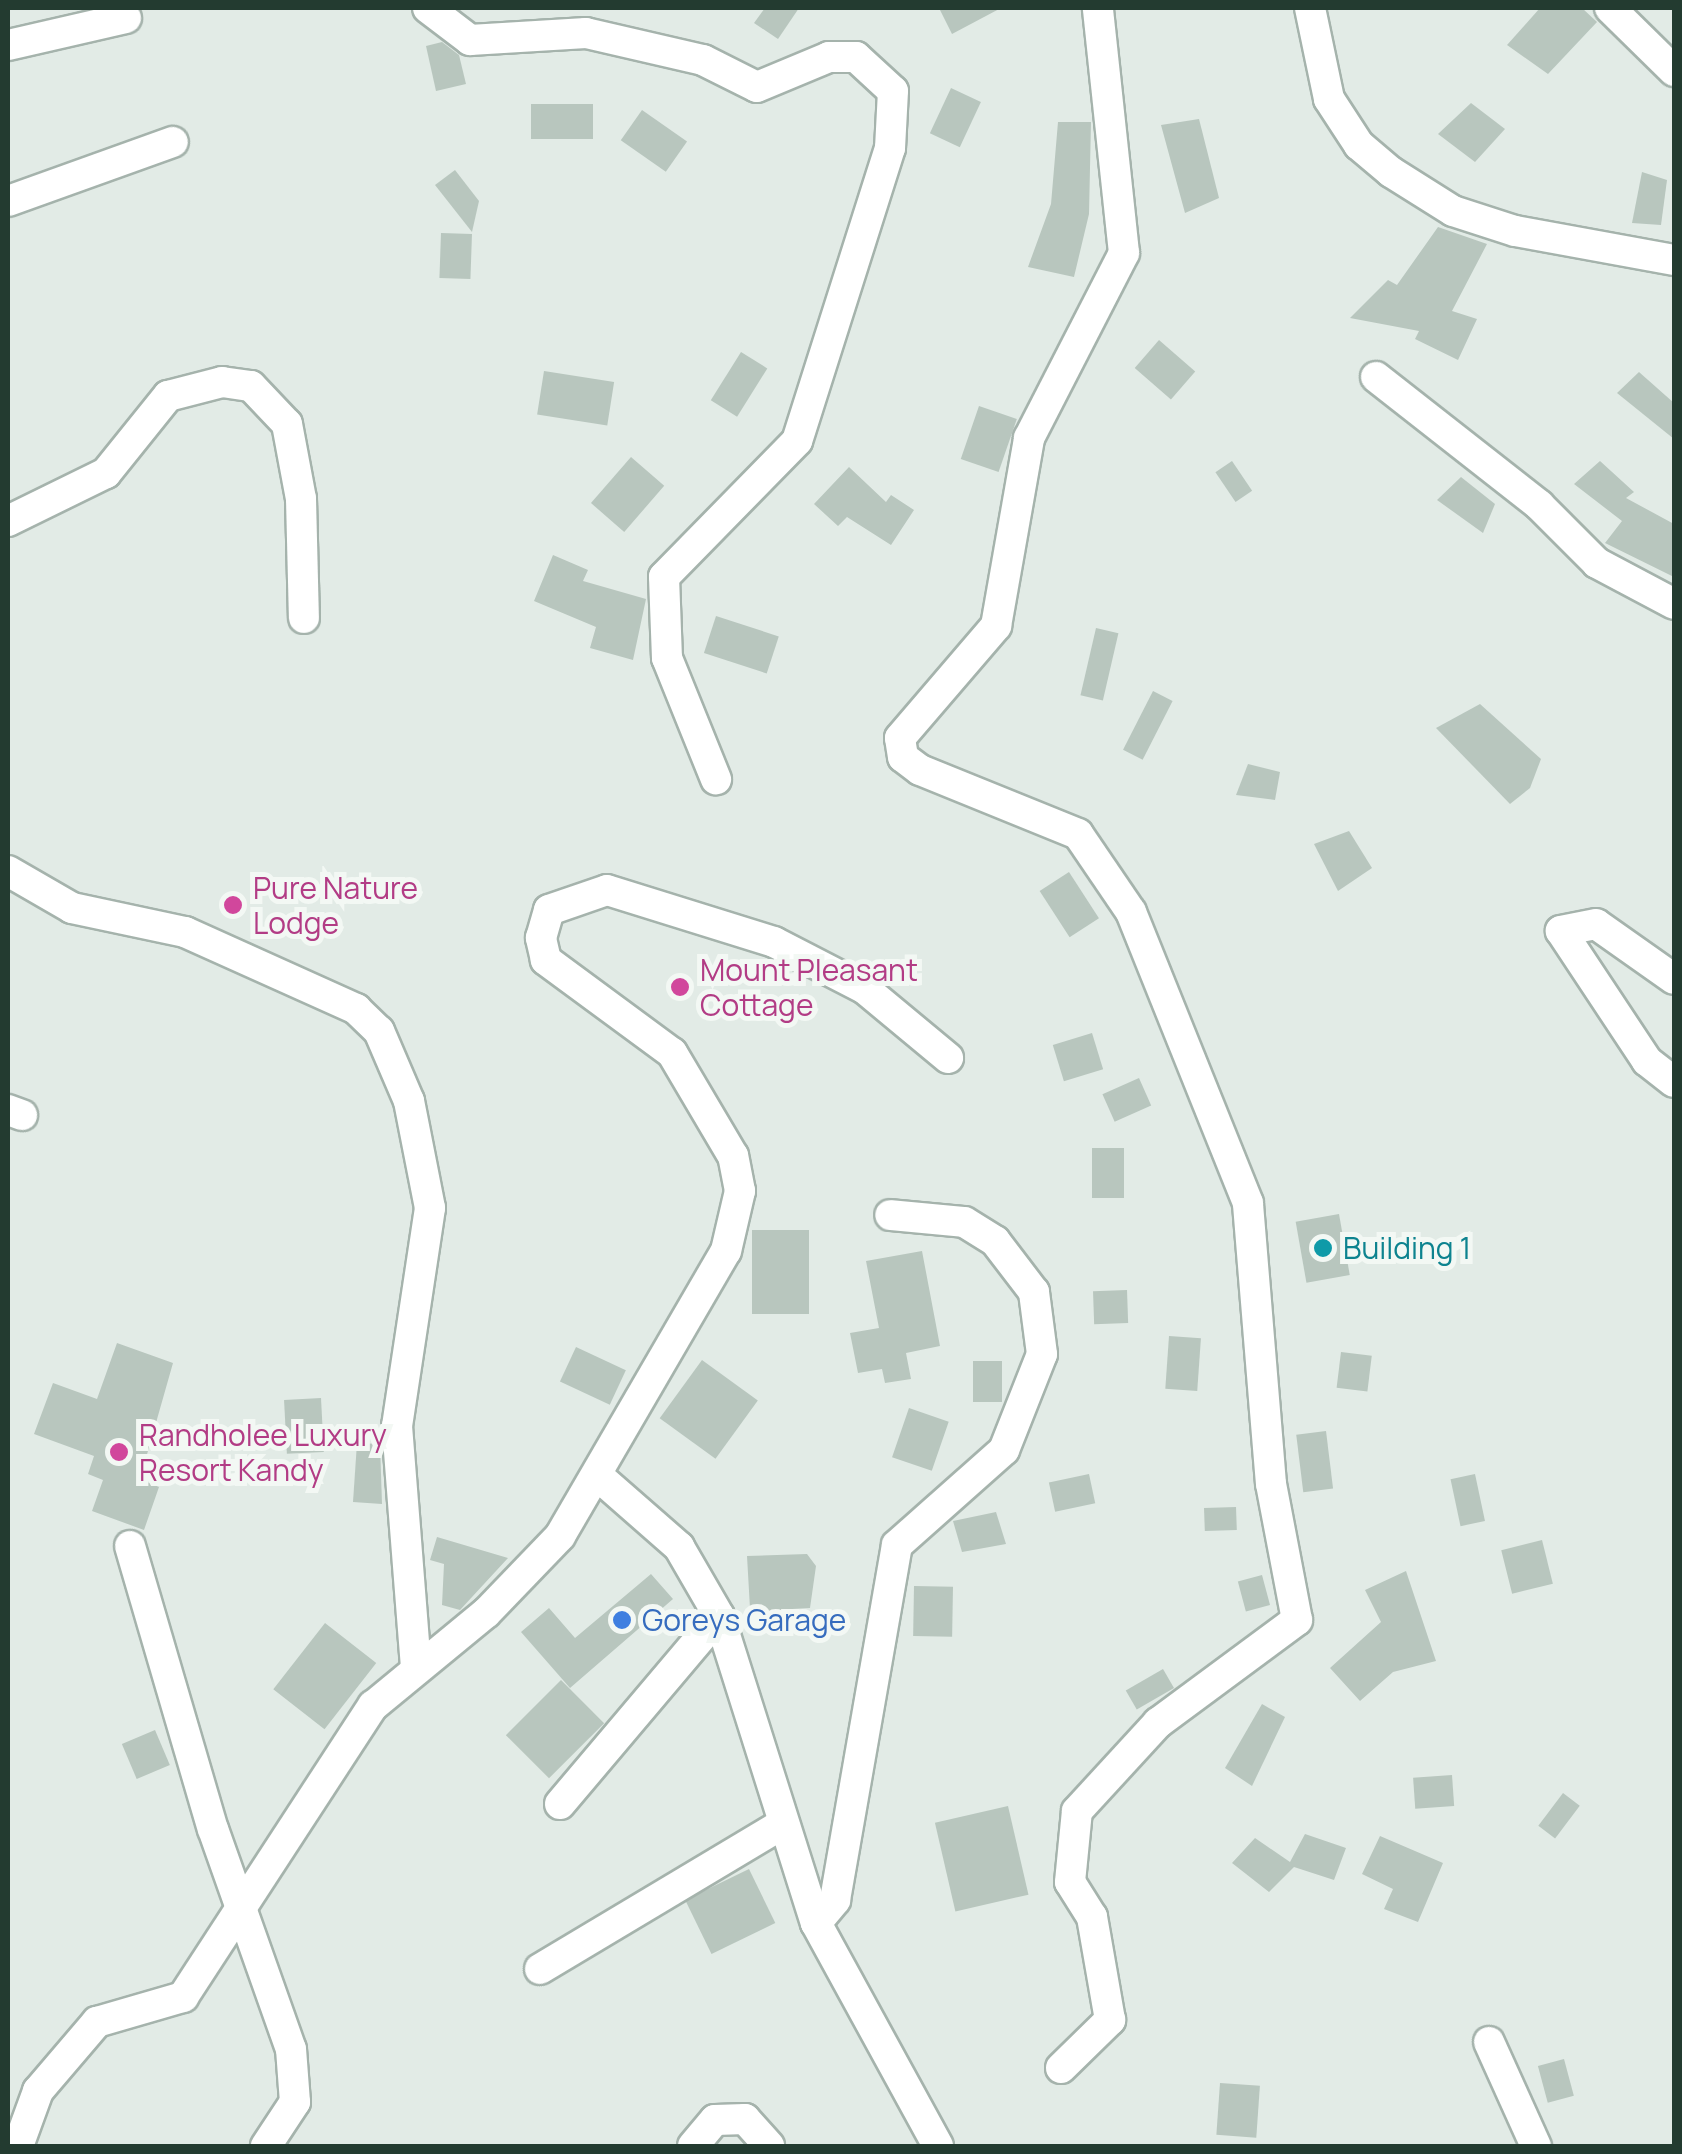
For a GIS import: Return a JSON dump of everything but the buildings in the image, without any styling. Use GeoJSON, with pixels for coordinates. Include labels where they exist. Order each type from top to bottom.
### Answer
{"type":"FeatureCollection","features":[{"type":"Feature","properties":{"kind":"street"},"geometry":{"type":"LineString","coordinates":[[428,8],[470,40],[586,33],[703,60],[757,87],[829,56],[856,58],[893,91],[890,148],[797,441],[664,577],[667,658],[716,779]]}},
{"type":"Feature","properties":{"kind":"street"},"geometry":{"type":"LineString","coordinates":[[1061,2068],[1110,2020],[1092,1917],[1070,1882],[1077,1810],[1158,1723],[1297,1620],[1271,1484],[1248,1204],[1131,912],[1078,834],[920,770],[903,757],[900,738],[963,675],[996,626],[1029,438],[1124,253],[1098,8]]}},
{"type":"Feature","properties":{"kind":"street"},"geometry":{"type":"LineString","coordinates":[[1310,8],[1329,99],[1359,145],[1391,172],[1453,211],[1515,231],[1674,260]]}},
{"type":"Feature","properties":{"kind":"street"},"geometry":{"type":"LineString","coordinates":[[1610,8],[1674,71]]}},
{"type":"Feature","properties":{"kind":"street"},"geometry":{"type":"LineString","coordinates":[[8,46],[126,18]]}},
{"type":"Feature","properties":{"kind":"street"},"geometry":{"type":"LineString","coordinates":[[8,201],[172,142]]}},
{"type":"Feature","properties":{"kind":"street"},"geometry":{"type":"LineString","coordinates":[[1376,377],[1539,505],[1597,563],[1674,604]]}},
{"type":"Feature","properties":{"kind":"street"},"geometry":{"type":"LineString","coordinates":[[8,522],[106,473],[168,396],[222,382],[251,386],[287,424],[301,499],[304,618]]}},
{"type":"Feature","properties":{"kind":"street"},"geometry":{"type":"LineString","coordinates":[[8,872],[72,908],[185,932],[356,1010],[378,1032],[409,1100],[430,1208],[396,1426],[416,1664]]}},
{"type":"Feature","properties":{"kind":"street"},"geometry":{"type":"LineString","coordinates":[[18,2146],[62,2059],[98,2022],[183,1997],[373,1706],[416,1664],[486,1613],[560,1536],[726,1252],[740,1191],[733,1156],[672,1054],[546,960],[541,938],[550,910],[607,890],[774,942],[865,989],[948,1058]]}},
{"type":"Feature","properties":{"kind":"street"},"geometry":{"type":"LineString","coordinates":[[1674,979],[1596,924],[1561,931],[1647,1061],[1674,1082]]}},
{"type":"Feature","properties":{"kind":"street"},"geometry":{"type":"LineString","coordinates":[[816,1923],[835,1900],[897,1545],[1004,1450],[1042,1354],[1034,1292],[996,1241],[964,1222],[890,1215]]}},
{"type":"Feature","properties":{"kind":"street"},"geometry":{"type":"LineString","coordinates":[[598,1476],[679,1547],[720,1616],[779,1826],[816,1923],[938,2146]]}},
{"type":"Feature","properties":{"kind":"street"},"geometry":{"type":"LineString","coordinates":[[130,1546],[241,1909],[291,2049],[295,2102],[266,2146]]}},
{"type":"Feature","properties":{"kind":"street"},"geometry":{"type":"LineString","coordinates":[[560,1804],[720,1616]]}},
{"type":"Feature","properties":{"kind":"street"},"geometry":{"type":"LineString","coordinates":[[540,1968],[779,1826]]}},
{"type":"Feature","properties":{"kind":"street"},"geometry":{"type":"LineString","coordinates":[[1489,2042],[1536,2146]]}},
{"type":"Feature","properties":{"kind":"street"},"geometry":{"type":"LineString","coordinates":[[694,2146],[715,2120],[744,2120],[769,2146]]}},
{"type":"Feature","properties":{"kind":"place","name":"Pure Nature Lodge"},"geometry":{"type":"Point","coordinates":[233,905]}},
{"type":"Feature","properties":{"kind":"place","name":"Mount Pleasant Cottage"},"geometry":{"type":"Point","coordinates":[680,987]}},
{"type":"Feature","properties":{"kind":"place","name":"Building 1"},"geometry":{"type":"Point","coordinates":[1323,1248]}},
{"type":"Feature","properties":{"kind":"place","name":"Randholee Luxury Resort Kandy"},"geometry":{"type":"Point","coordinates":[119,1452]}},
{"type":"Feature","properties":{"kind":"place","name":"Goreys Garage"},"geometry":{"type":"Point","coordinates":[622,1620]}}]}
